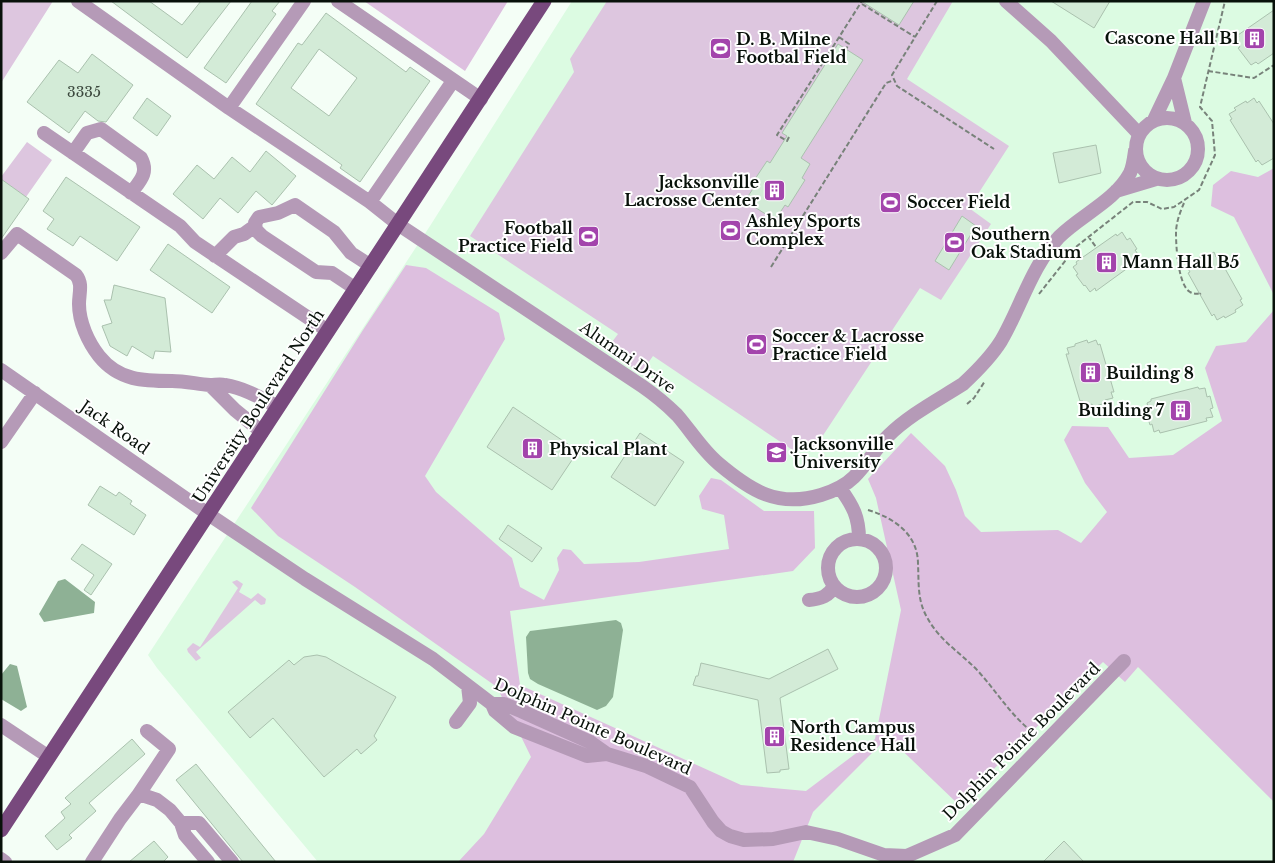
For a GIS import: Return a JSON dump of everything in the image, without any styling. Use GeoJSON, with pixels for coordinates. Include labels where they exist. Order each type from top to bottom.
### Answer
{"type":"FeatureCollection","features":[{"type":"Feature","properties":{"kind":"main road","name":"University Boulevard North"},"geometry":{"type":"LineString","coordinates":[[1,830],[544,1]]}},
{"type":"Feature","properties":{"kind":"street","name":"Alumni Drive"},"geometry":{"type":"LineString","coordinates":[[78,1],[229,108],[370,202],[399,225],[662,400],[677,415],[712,459],[751,489],[781,499],[796,500],[810,498],[840,488],[854,477],[889,435],[911,417],[963,384],[990,356],[1010,324],[1028,284],[1047,253],[1060,237],[1116,191],[1130,172],[1135,151]]}},
{"type":"Feature","properties":{"kind":"street"},"geometry":{"type":"LineString","coordinates":[[229,108],[304,1]]}},
{"type":"Feature","properties":{"kind":"street"},"geometry":{"type":"LineString","coordinates":[[338,1],[481,99]]}},
{"type":"Feature","properties":{"kind":"street"},"geometry":{"type":"LineString","coordinates":[[1006,1],[1051,41],[1139,134]]}},
{"type":"Feature","properties":{"kind":"street"},"geometry":{"type":"LineString","coordinates":[[1154,120],[1174,78],[1204,1]]}},
{"type":"Feature","properties":{"kind":"street"},"geometry":{"type":"LineString","coordinates":[[1174,78],[1184,123]]}},
{"type":"Feature","properties":{"kind":"street"},"geometry":{"type":"LineString","coordinates":[[370,202],[454,81]]}},
{"type":"Feature","properties":{"kind":"street"},"geometry":{"type":"LineString","coordinates":[[1174,118],[1192,130],[1197,139],[1198,154],[1192,168],[1176,180],[1156,179],[1141,168],[1136,159],[1135,151],[1139,134],[1154,120],[1174,118]]}},
{"type":"Feature","properties":{"kind":"street"},"geometry":{"type":"LineString","coordinates":[[73,153],[87,133],[101,129],[141,158],[145,165],[145,174],[131,193]]}},
{"type":"Feature","properties":{"kind":"street"},"geometry":{"type":"LineString","coordinates":[[44,133],[180,226],[195,242],[215,256],[328,331]]}},
{"type":"Feature","properties":{"kind":"street","name":"Alumni Drive"},"geometry":{"type":"LineString","coordinates":[[1116,191],[1156,179]]}},
{"type":"Feature","properties":{"kind":"street"},"geometry":{"type":"LineString","coordinates":[[215,256],[234,237],[244,234],[255,226],[259,217],[264,214],[278,212],[295,204],[334,232],[351,253],[371,266]]}},
{"type":"Feature","properties":{"kind":"street"},"geometry":{"type":"LineString","coordinates":[[255,226],[262,236],[316,272],[332,273],[356,289]]}},
{"type":"Feature","properties":{"kind":"street"},"geometry":{"type":"LineString","coordinates":[[2,250],[17,234],[76,274],[81,285],[79,304],[81,322],[100,357],[114,370],[131,378],[149,382],[225,385],[244,390],[278,407]]}},
{"type":"Feature","properties":{"kind":"street","name":"Jack Road"},"geometry":{"type":"LineString","coordinates":[[1,370],[208,514]]}},
{"type":"Feature","properties":{"kind":"street"},"geometry":{"type":"LineString","coordinates":[[210,385],[235,410],[262,432]]}},
{"type":"Feature","properties":{"kind":"street"},"geometry":{"type":"LineString","coordinates":[[1,442],[34,393]]}},
{"type":"Feature","properties":{"kind":"street"},"geometry":{"type":"LineString","coordinates":[[840,488],[855,512],[859,526],[859,539]]}},
{"type":"Feature","properties":{"kind":"street","name":"Dolphin Pointe Boulevard"},"geometry":{"type":"LineString","coordinates":[[208,514],[304,579],[433,659],[492,704],[504,704],[521,711],[590,742],[606,754],[646,766],[690,787],[713,822],[721,830],[730,836],[744,840],[774,839],[806,832],[838,839],[895,858],[907,856],[955,835],[1124,661]]}},
{"type":"Feature","properties":{"kind":"street"},"geometry":{"type":"LineString","coordinates":[[859,539],[876,547],[882,554],[886,563],[886,573],[883,582],[877,589],[860,597],[850,596],[834,586],[828,568],[834,551],[841,544],[859,539]]}},
{"type":"Feature","properties":{"kind":"street"},"geometry":{"type":"LineString","coordinates":[[810,600],[824,597],[831,592],[834,586]]}},
{"type":"Feature","properties":{"kind":"street"},"geometry":{"type":"LineString","coordinates":[[456,722],[470,703],[468,686]]}},
{"type":"Feature","properties":{"kind":"street"},"geometry":{"type":"LineString","coordinates":[[492,704],[496,711],[514,727],[587,756],[606,754]]}},
{"type":"Feature","properties":{"kind":"street"},"geometry":{"type":"LineString","coordinates":[[1,726],[49,757]]}},
{"type":"Feature","properties":{"kind":"street"},"geometry":{"type":"LineString","coordinates":[[92,862],[169,749],[146,731]]}},
{"type":"Feature","properties":{"kind":"street"},"geometry":{"type":"LineString","coordinates":[[139,794],[157,800],[170,810],[181,823],[185,835],[208,862]]}},
{"type":"Feature","properties":{"kind":"street"},"geometry":{"type":"LineString","coordinates":[[181,823],[199,822],[232,862]]}},
{"type":"Feature","properties":{"kind":"street"},"geometry":{"type":"LineString","coordinates":[[1,860],[5,862]]}},
{"type":"Feature","properties":{"kind":"path"},"geometry":{"type":"LineString","coordinates":[[937,1],[892,75],[897,86],[994,148]]}},
{"type":"Feature","properties":{"kind":"path"},"geometry":{"type":"LineString","coordinates":[[1039,294],[1067,256],[1088,236],[1133,202],[1147,202],[1162,209],[1174,207],[1198,190],[1215,155],[1212,121],[1200,107],[1226,1]]}},
{"type":"Feature","properties":{"kind":"path"},"geometry":{"type":"LineString","coordinates":[[789,137],[787,141],[777,135],[862,2],[915,37]]}},
{"type":"Feature","properties":{"kind":"path"},"geometry":{"type":"LineString","coordinates":[[839,37],[849,44],[846,49]]}},
{"type":"Feature","properties":{"kind":"path"},"geometry":{"type":"LineString","coordinates":[[1208,71],[1254,78],[1274,65]]}},
{"type":"Feature","properties":{"kind":"path"},"geometry":{"type":"LineString","coordinates":[[771,267],[886,83],[894,80]]}},
{"type":"Feature","properties":{"kind":"path"},"geometry":{"type":"LineString","coordinates":[[1184,201],[1176,232],[1180,275],[1185,287],[1190,292],[1200,294]]}},
{"type":"Feature","properties":{"kind":"path"},"geometry":{"type":"LineString","coordinates":[[1088,236],[1096,247]]}},
{"type":"Feature","properties":{"kind":"path"},"geometry":{"type":"LineString","coordinates":[[967,404],[974,398],[987,378]]}},
{"type":"Feature","properties":{"kind":"path"},"geometry":{"type":"LineString","coordinates":[[855,512],[864,509],[901,525],[913,540],[918,561],[918,590],[927,619],[942,638],[978,672],[1014,716],[1031,731]]}},
{"type":"Feature","properties":{"kind":"shaded area"},"geometry":{"type":"Polygon","coordinates":[[[1,1],[53,1],[1,83],[1,1]]]}},
{"type":"Feature","properties":{"kind":"shaded area"},"geometry":{"type":"Polygon","coordinates":[[[364,1],[508,1],[465,71],[364,1]]]}},
{"type":"Feature","properties":{"kind":"shaded area","name":"Jacksonville University"},"geometry":{"type":"Polygon","coordinates":[[[572,1],[1274,1],[1274,862],[318,862],[157,668],[148,655],[430,226],[572,1]]]}},
{"type":"Feature","properties":{"kind":"shaded area","name":"Ashley Sports Complex"},"geometry":{"type":"Polygon","coordinates":[[[607,1],[953,1],[907,79],[1009,146],[969,208],[991,224],[941,300],[920,288],[818,443],[807,451],[794,451],[653,356],[641,373],[606,350],[618,334],[470,236],[574,72],[570,59],[607,1]]]}},
{"type":"Feature","properties":{"kind":"shaded area"},"geometry":{"type":"Polygon","coordinates":[[[27,142],[52,160],[26,197],[1,179],[1,177],[27,142]]]}},
{"type":"Feature","properties":{"kind":"shaded area"},"geometry":{"type":"Polygon","coordinates":[[[1274,168],[1274,295],[1234,217],[1211,206],[1213,185],[1231,171],[1258,177],[1274,168]]]}},
{"type":"Feature","properties":{"kind":"shaded area"},"geometry":{"type":"Polygon","coordinates":[[[406,265],[426,268],[499,313],[505,339],[425,476],[436,492],[512,558],[520,587],[544,600],[559,570],[557,558],[563,549],[571,550],[584,564],[639,562],[729,549],[724,515],[702,509],[699,496],[711,478],[721,480],[764,511],[814,511],[815,548],[793,571],[510,611],[520,685],[741,785],[806,791],[875,739],[901,610],[876,498],[868,479],[911,433],[945,466],[965,516],[981,532],[1058,530],[1081,543],[1107,512],[1085,483],[1064,440],[1072,426],[1108,427],[1129,458],[1173,455],[1222,421],[1205,368],[1216,346],[1246,342],[1274,310],[1274,802],[1138,667],[1125,682],[1103,662],[958,804],[888,737],[813,812],[793,862],[458,862],[484,834],[531,757],[497,687],[355,587],[278,536],[251,508],[406,265]]]}},
{"type":"Feature","properties":{"kind":"shaded area"},"geometry":{"type":"Polygon","coordinates":[[[65,579],[95,602],[94,613],[44,622],[39,614],[58,581],[65,579]]]}},
{"type":"Feature","properties":{"kind":"shaded area"},"geometry":{"type":"Polygon","coordinates":[[[237,580],[243,584],[239,592],[251,599],[258,593],[266,599],[265,604],[261,605],[255,600],[196,652],[201,658],[196,661],[187,649],[193,643],[200,647],[238,588],[232,582],[237,580]]]}},
{"type":"Feature","properties":{"kind":"shaded area"},"geometry":{"type":"Polygon","coordinates":[[[616,620],[621,623],[623,630],[613,697],[606,706],[597,710],[530,679],[526,637],[530,631],[616,620]]]}},
{"type":"Feature","properties":{"kind":"shaded area"},"geometry":{"type":"Polygon","coordinates":[[[10,664],[17,666],[27,707],[21,711],[1,699],[1,675],[10,664]]]}},
{"type":"Feature","properties":{"kind":"building"},"geometry":{"type":"Polygon","coordinates":[[[111,1],[149,1],[182,25],[201,1],[231,1],[187,58],[111,1]]]}},
{"type":"Feature","properties":{"kind":"building"},"geometry":{"type":"Polygon","coordinates":[[[252,1],[280,1],[272,11],[276,14],[226,83],[204,68],[252,1]]]}},
{"type":"Feature","properties":{"kind":"building"},"geometry":{"type":"Polygon","coordinates":[[[861,1],[914,1],[899,25],[861,1]]]}},
{"type":"Feature","properties":{"kind":"building"},"geometry":{"type":"Polygon","coordinates":[[[1051,1],[1110,1],[1094,28],[1051,1]]]}},
{"type":"Feature","properties":{"kind":"building","name":"Cascone Hall B1"},"geometry":{"type":"Polygon","coordinates":[[[1274,10],[1274,53],[1258,64],[1256,62],[1251,65],[1238,48],[1240,47],[1235,40],[1239,37],[1238,35],[1274,10]]]}},
{"type":"Feature","properties":{"kind":"building"},"geometry":{"type":"Polygon","coordinates":[[[326,13],[406,72],[410,67],[430,81],[360,182],[340,168],[342,165],[256,104],[298,43],[302,45],[326,13]],[[319,49],[291,88],[329,116],[357,78],[319,49]]]}},
{"type":"Feature","properties":{"kind":"building"},"geometry":{"type":"Polygon","coordinates":[[[838,44],[863,60],[801,158],[810,164],[802,178],[805,180],[788,207],[785,205],[775,220],[745,201],[758,181],[755,179],[767,161],[770,163],[787,136],[782,133],[838,44]]]}},
{"type":"Feature","properties":{"kind":"building"},"geometry":{"type":"Polygon","coordinates":[[[92,54],[133,85],[106,122],[98,121],[85,111],[69,133],[27,102],[59,60],[78,73],[92,54]]]}},
{"type":"Feature","properties":{"kind":"building"},"geometry":{"type":"Polygon","coordinates":[[[147,98],[171,116],[157,136],[133,118],[147,98]]]}},
{"type":"Feature","properties":{"kind":"building"},"geometry":{"type":"Polygon","coordinates":[[[1254,98],[1257,103],[1259,101],[1274,124],[1274,158],[1262,165],[1258,160],[1256,162],[1230,120],[1232,119],[1229,114],[1236,110],[1234,108],[1254,98]]]}},
{"type":"Feature","properties":{"kind":"building"},"geometry":{"type":"Polygon","coordinates":[[[1096,145],[1101,173],[1059,183],[1053,153],[1096,145]]]}},
{"type":"Feature","properties":{"kind":"building"},"geometry":{"type":"Polygon","coordinates":[[[266,151],[296,176],[272,205],[256,191],[238,213],[220,198],[203,219],[173,194],[197,165],[214,179],[232,157],[250,172],[266,151]]]}},
{"type":"Feature","properties":{"kind":"building"},"geometry":{"type":"Polygon","coordinates":[[[66,177],[140,227],[117,261],[80,236],[73,246],[47,229],[54,219],[43,211],[66,177]]]}},
{"type":"Feature","properties":{"kind":"building"},"geometry":{"type":"Polygon","coordinates":[[[1,179],[29,199],[1,239],[1,179]]]}},
{"type":"Feature","properties":{"kind":"building","name":"Southern Oak Stadium"},"geometry":{"type":"Polygon","coordinates":[[[962,216],[976,226],[949,270],[935,261],[962,216]]]}},
{"type":"Feature","properties":{"kind":"building","name":"Mann Hall B5"},"geometry":{"type":"Polygon","coordinates":[[[1122,232],[1127,240],[1130,238],[1140,257],[1135,260],[1136,262],[1096,291],[1095,288],[1090,292],[1076,275],[1078,274],[1073,267],[1077,264],[1076,262],[1116,234],[1117,236],[1122,232]]]}},
{"type":"Feature","properties":{"kind":"building"},"geometry":{"type":"Polygon","coordinates":[[[168,244],[230,287],[212,313],[150,270],[168,244]]]}},
{"type":"Feature","properties":{"kind":"building"},"geometry":{"type":"Polygon","coordinates":[[[1214,252],[1242,299],[1240,300],[1243,305],[1235,310],[1236,312],[1217,320],[1214,314],[1212,316],[1188,273],[1190,272],[1187,267],[1205,254],[1206,257],[1214,252]]]}},
{"type":"Feature","properties":{"kind":"building"},"geometry":{"type":"Polygon","coordinates":[[[114,285],[165,298],[171,352],[155,351],[153,359],[132,346],[127,356],[110,346],[102,326],[112,323],[104,300],[111,300],[114,285]]]}},
{"type":"Feature","properties":{"kind":"building","name":"Building 8"},"geometry":{"type":"Polygon","coordinates":[[[1087,340],[1088,343],[1096,340],[1098,345],[1100,344],[1114,392],[1111,392],[1113,398],[1093,407],[1092,404],[1085,407],[1083,401],[1080,401],[1066,354],[1069,354],[1067,348],[1087,340]]]}},
{"type":"Feature","properties":{"kind":"building","name":"Building 7"},"geometry":{"type":"Polygon","coordinates":[[[1198,387],[1199,389],[1205,388],[1207,397],[1210,396],[1213,408],[1210,409],[1213,417],[1206,418],[1207,421],[1160,433],[1159,430],[1154,432],[1146,412],[1149,411],[1147,403],[1151,399],[1198,387]]]}},
{"type":"Feature","properties":{"kind":"building","name":"Physical Plant"},"geometry":{"type":"Polygon","coordinates":[[[513,407],[578,451],[552,490],[487,447],[513,407]]]}},
{"type":"Feature","properties":{"kind":"building"},"geometry":{"type":"Polygon","coordinates":[[[640,433],[684,462],[655,506],[611,477],[640,433]]]}},
{"type":"Feature","properties":{"kind":"building"},"geometry":{"type":"Polygon","coordinates":[[[100,486],[116,496],[119,492],[132,501],[130,504],[146,515],[134,535],[88,505],[100,486]]]}},
{"type":"Feature","properties":{"kind":"building"},"geometry":{"type":"Polygon","coordinates":[[[508,525],[542,548],[532,562],[499,539],[508,525]]]}},
{"type":"Feature","properties":{"kind":"building"},"geometry":{"type":"Polygon","coordinates":[[[82,544],[112,564],[91,595],[84,590],[94,575],[71,559],[82,544]]]}},
{"type":"Feature","properties":{"kind":"building","name":"North Campus Residence Hall"},"geometry":{"type":"Polygon","coordinates":[[[828,649],[838,669],[780,698],[789,769],[780,770],[780,772],[767,773],[758,700],[693,685],[696,676],[698,676],[701,663],[769,679],[828,649]]]}},
{"type":"Feature","properties":{"kind":"building"},"geometry":{"type":"Polygon","coordinates":[[[317,655],[326,657],[396,697],[374,736],[377,740],[361,754],[357,749],[324,777],[273,718],[250,738],[228,712],[289,660],[294,665],[304,657],[317,655]]]}},
{"type":"Feature","properties":{"kind":"building"},"geometry":{"type":"Polygon","coordinates":[[[132,739],[145,754],[89,803],[96,811],[69,835],[72,838],[57,850],[45,836],[65,818],[61,812],[71,804],[65,798],[132,739]]]}},
{"type":"Feature","properties":{"kind":"building"},"geometry":{"type":"Polygon","coordinates":[[[196,764],[276,862],[243,862],[176,780],[196,764]]]}},
{"type":"Feature","properties":{"kind":"building"},"geometry":{"type":"Polygon","coordinates":[[[154,841],[168,857],[163,862],[129,862],[154,841]]]}},
{"type":"Feature","properties":{"kind":"building"},"geometry":{"type":"Polygon","coordinates":[[[1064,841],[1084,862],[1043,862],[1064,841]]]}},
{"type":"Feature","properties":{"kind":"place","name":"Cascone Hall B1"},"geometry":{"type":"Point","coordinates":[1255,38]}},
{"type":"Feature","properties":{"kind":"place","name":"D. B. Milne Footbal Field"},"geometry":{"type":"Point","coordinates":[720,48]}},
{"type":"Feature","properties":{"kind":"place","name":"Jacksonville Lacrosse Center"},"geometry":{"type":"Point","coordinates":[775,191]}},
{"type":"Feature","properties":{"kind":"place","name":"Soccer Field"},"geometry":{"type":"Point","coordinates":[891,202]}},
{"type":"Feature","properties":{"kind":"place","name":"Ashley Sports Complex"},"geometry":{"type":"Point","coordinates":[730,230]}},
{"type":"Feature","properties":{"kind":"place","name":"Football Practice Field"},"geometry":{"type":"Point","coordinates":[589,237]}},
{"type":"Feature","properties":{"kind":"place","name":"Southern Oak Stadium"},"geometry":{"type":"Point","coordinates":[955,243]}},
{"type":"Feature","properties":{"kind":"place","name":"Mann Hall B5"},"geometry":{"type":"Point","coordinates":[1106,262]}},
{"type":"Feature","properties":{"kind":"place","name":"Soccer & Lacrosse Practice Field"},"geometry":{"type":"Point","coordinates":[756,345]}},
{"type":"Feature","properties":{"kind":"place","name":"Building 8"},"geometry":{"type":"Point","coordinates":[1090,373]}},
{"type":"Feature","properties":{"kind":"place","name":"Building 7"},"geometry":{"type":"Point","coordinates":[1180,410]}},
{"type":"Feature","properties":{"kind":"place","name":"Physical Plant"},"geometry":{"type":"Point","coordinates":[533,449]}},
{"type":"Feature","properties":{"kind":"place","name":"Jacksonville University"},"geometry":{"type":"Point","coordinates":[777,453]}},
{"type":"Feature","properties":{"kind":"place","name":"North Campus Residence Hall"},"geometry":{"type":"Point","coordinates":[774,736]}}]}
